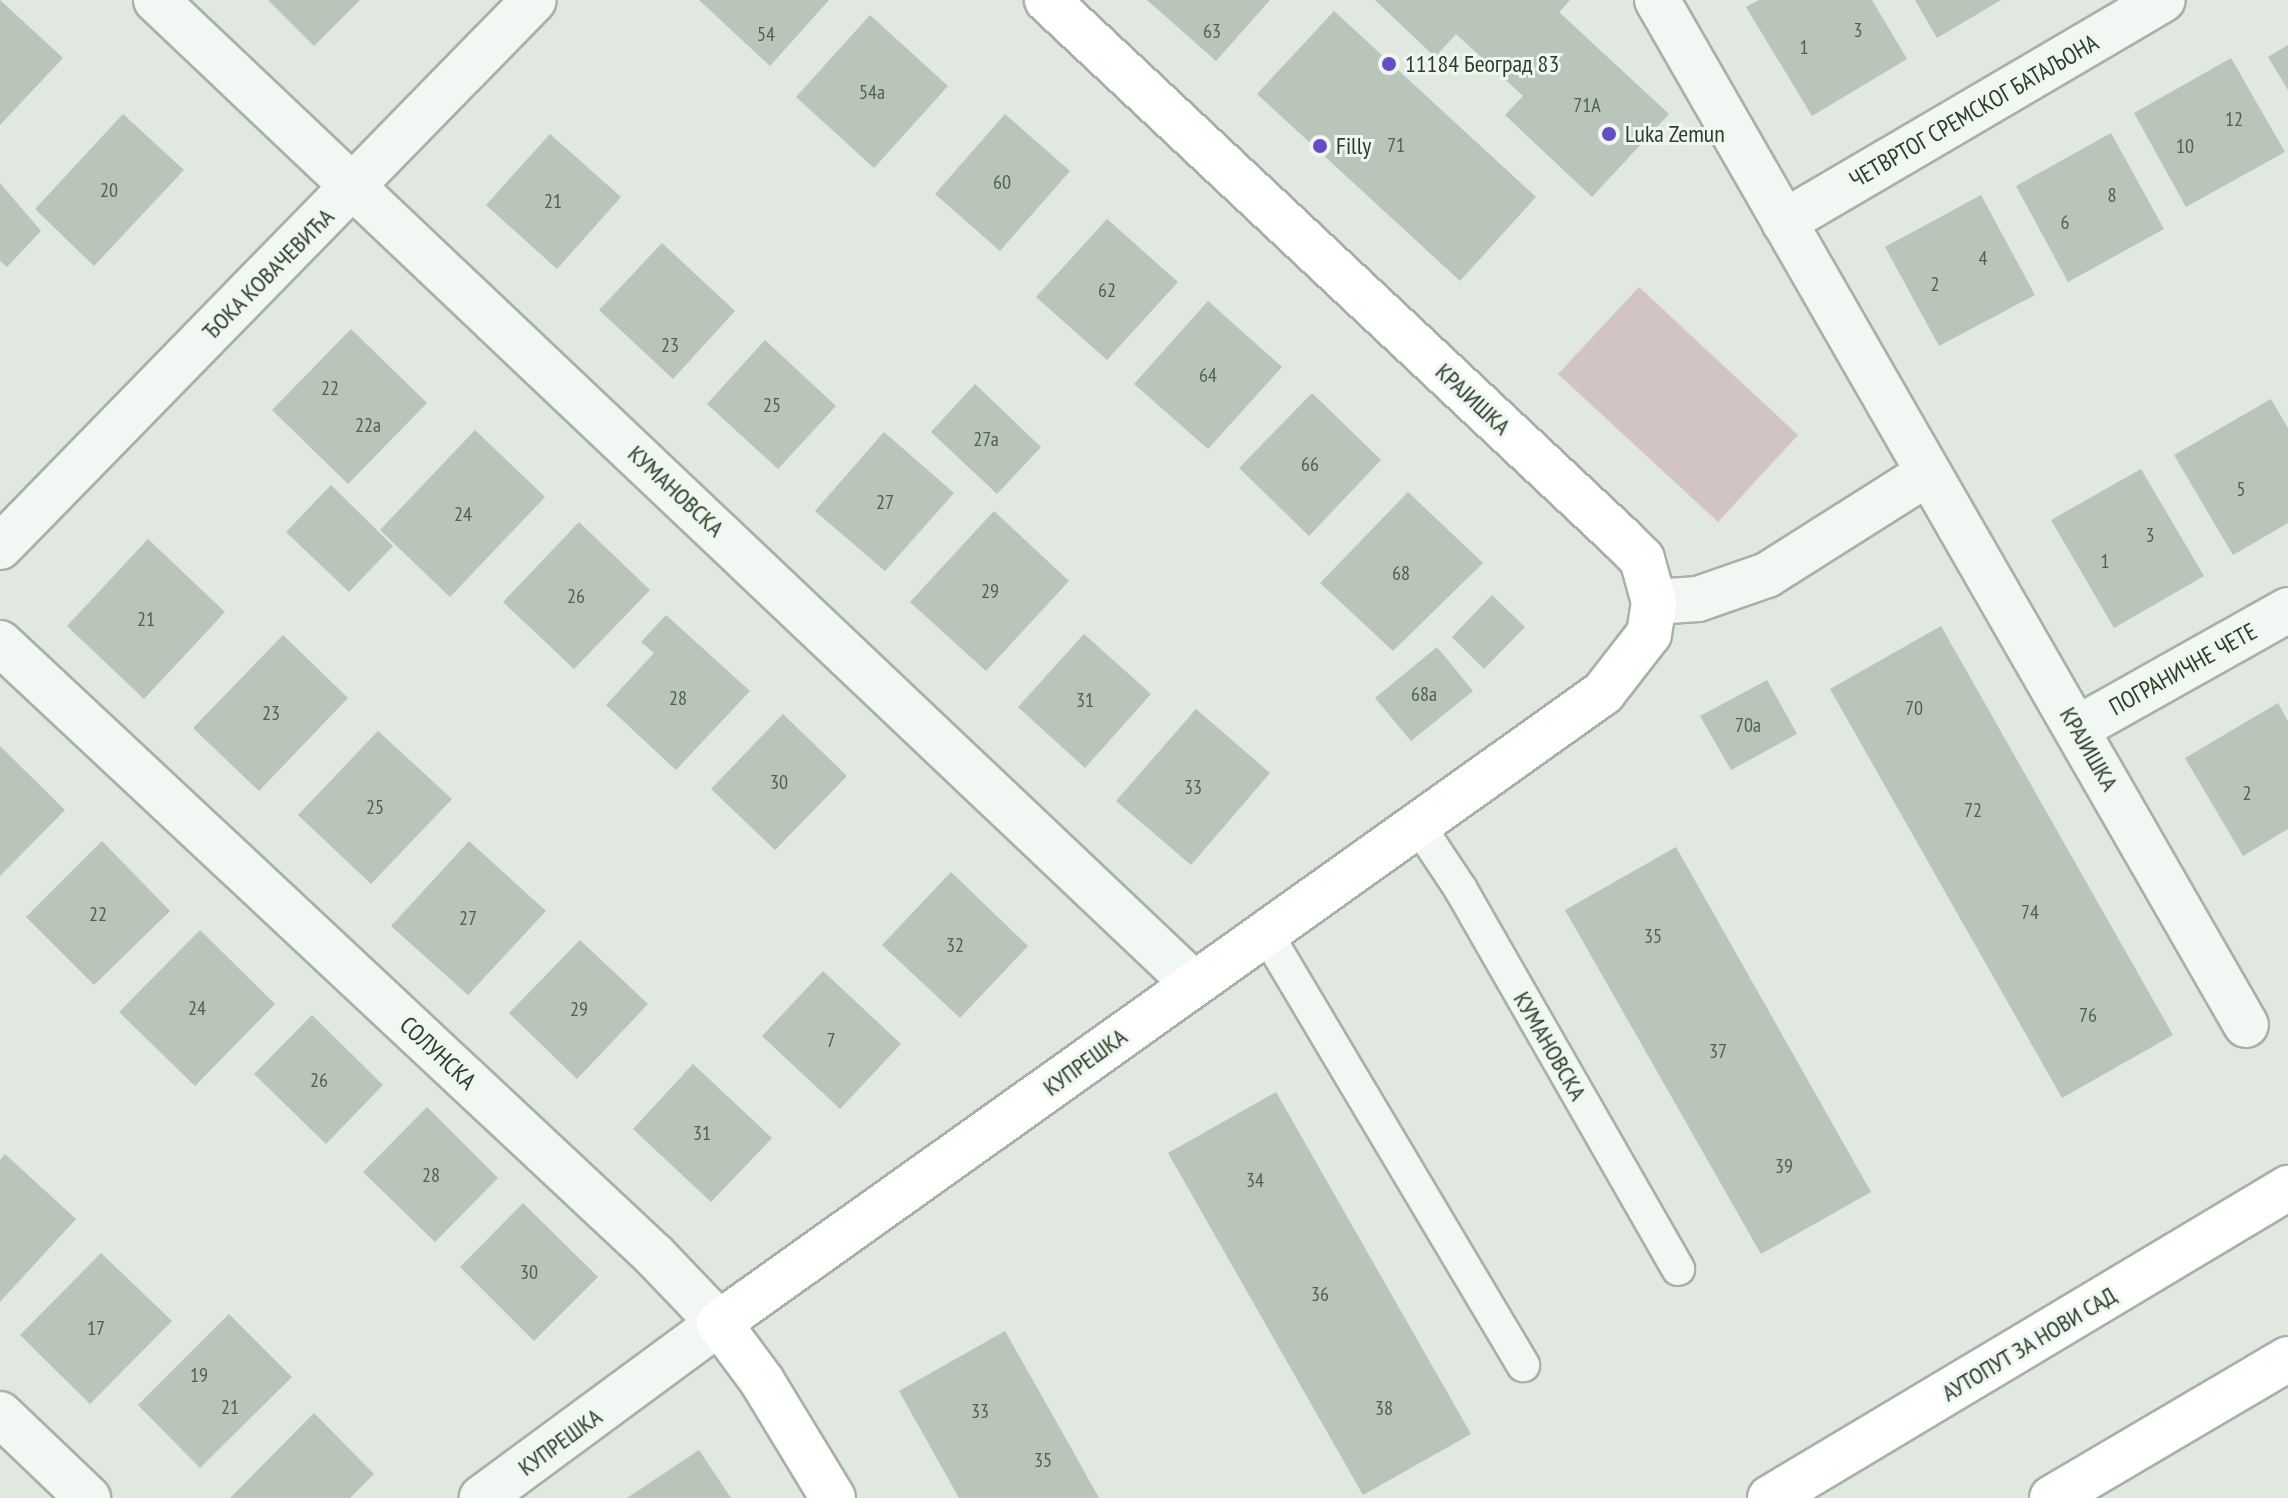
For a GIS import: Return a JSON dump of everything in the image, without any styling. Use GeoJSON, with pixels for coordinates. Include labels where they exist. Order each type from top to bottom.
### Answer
{"type":"FeatureCollection","features":[{"type":"Feature","properties":{"kind":"main road","name":"КРАЈИШКА"},"geometry":{"type":"LineString","coordinates":[[1047,0],[1621,538],[1642,559],[1654,602]]}},
{"type":"Feature","properties":{"kind":"main road","name":"КУПРЕШКА"},"geometry":{"type":"LineString","coordinates":[[719,1323],[1603,693],[1649,634],[1654,602]]}},
{"type":"Feature","properties":{"kind":"main road","name":"АУТОПУТ ЗА НОВИ САД"},"geometry":{"type":"LineString","coordinates":[[1770,1498],[2288,1188]]}},
{"type":"Feature","properties":{"kind":"main road","name":"СОЛУНСКА"},"geometry":{"type":"LineString","coordinates":[[719,1323],[762,1381],[833,1498]]}},
{"type":"Feature","properties":{"kind":"main road"},"geometry":{"type":"LineString","coordinates":[[2052,1498],[2288,1359]]}},
{"type":"Feature","properties":{"kind":"street","name":"КУМАНОВСКА"},"geometry":{"type":"LineString","coordinates":[[156,0],[1194,984]]}},
{"type":"Feature","properties":{"kind":"street","name":"ЂОКА КОВАЧЕВИЋА"},"geometry":{"type":"LineString","coordinates":[[0,547],[534,0]]}},
{"type":"Feature","properties":{"kind":"street","name":"КРАЈИШКА"},"geometry":{"type":"LineString","coordinates":[[1657,0],[2246,1025]]}},
{"type":"Feature","properties":{"kind":"street","name":"ЧЕТВРТОГ СРЕМСКОГ БАТАЉОНА"},"geometry":{"type":"LineString","coordinates":[[1784,222],[2163,0]]}},
{"type":"Feature","properties":{"kind":"street"},"geometry":{"type":"LineString","coordinates":[[1654,602],[1698,599],[1767,575],[1927,474]]}},
{"type":"Feature","properties":{"kind":"street","name":"ПОГРАНИЧНЕ ЧЕТЕ"},"geometry":{"type":"LineString","coordinates":[[2078,728],[2288,610]]}},
{"type":"Feature","properties":{"kind":"street","name":"СОЛУНСКА"},"geometry":{"type":"LineString","coordinates":[[0,643],[654,1255],[719,1323]]}},
{"type":"Feature","properties":{"kind":"street","name":"КУПРЕШКА"},"geometry":{"type":"LineString","coordinates":[[482,1498],[719,1323]]}},
{"type":"Feature","properties":{"kind":"street"},"geometry":{"type":"LineString","coordinates":[[0,1414],[88,1498]]}},
{"type":"Feature","properties":{"kind":"lane","name":"КУМАНОВСКА"},"geometry":{"type":"LineString","coordinates":[[1418,825],[1460,888],[1678,1269]]}},
{"type":"Feature","properties":{"kind":"lane"},"geometry":{"type":"LineString","coordinates":[[1266,933],[1523,1365]]}},
{"type":"Feature","properties":{"kind":"shaded area"},"geometry":{"type":"Polygon","coordinates":[[[1639,287],[1798,435],[1718,522],[1558,374],[1639,287]]]}},
{"type":"Feature","properties":{"kind":"building"},"geometry":{"type":"Polygon","coordinates":[[[0,0],[63,58],[0,125],[0,0]]]}},
{"type":"Feature","properties":{"kind":"building"},"geometry":{"type":"Polygon","coordinates":[[[268,0],[360,0],[314,46],[268,0]]]}},
{"type":"Feature","properties":{"kind":"building"},"geometry":{"type":"Polygon","coordinates":[[[699,0],[829,0],[770,66],[699,0]]]}},
{"type":"Feature","properties":{"kind":"building"},"geometry":{"type":"Polygon","coordinates":[[[1147,0],[1270,0],[1216,61],[1147,0]]]}},
{"type":"Feature","properties":{"kind":"building"},"geometry":{"type":"Polygon","coordinates":[[[1375,0],[1570,0],[1559,12],[1669,114],[1592,197],[1505,115],[1523,96],[1456,34],[1435,57],[1375,0]]]}},
{"type":"Feature","properties":{"kind":"building"},"geometry":{"type":"Polygon","coordinates":[[[1759,0],[1872,0],[1907,59],[1812,116],[1746,7],[1759,0]]]}},
{"type":"Feature","properties":{"kind":"building"},"geometry":{"type":"Polygon","coordinates":[[[1915,0],[2001,0],[1937,38],[1915,0]]]}},
{"type":"Feature","properties":{"kind":"building"},"geometry":{"type":"Polygon","coordinates":[[[1334,11],[1536,197],[1460,281],[1257,94],[1334,11]]]}},
{"type":"Feature","properties":{"kind":"building"},"geometry":{"type":"Polygon","coordinates":[[[870,15],[948,86],[874,168],[796,97],[870,15]]]}},
{"type":"Feature","properties":{"kind":"building"},"geometry":{"type":"Polygon","coordinates":[[[2288,45],[2288,90],[2268,57],[2288,45]]]}},
{"type":"Feature","properties":{"kind":"building"},"geometry":{"type":"Polygon","coordinates":[[[2231,58],[2285,152],[2186,207],[2134,113],[2231,58]]]}},
{"type":"Feature","properties":{"kind":"building"},"geometry":{"type":"Polygon","coordinates":[[[123,114],[184,170],[94,266],[35,209],[123,114]]]}},
{"type":"Feature","properties":{"kind":"building"},"geometry":{"type":"Polygon","coordinates":[[[1005,114],[1070,171],[1000,251],[935,194],[1005,114]]]}},
{"type":"Feature","properties":{"kind":"building"},"geometry":{"type":"Polygon","coordinates":[[[2111,133],[2164,229],[2068,282],[2016,186],[2111,133]]]}},
{"type":"Feature","properties":{"kind":"building"},"geometry":{"type":"Polygon","coordinates":[[[550,134],[621,197],[557,269],[486,205],[550,134]]]}},
{"type":"Feature","properties":{"kind":"building"},"geometry":{"type":"Polygon","coordinates":[[[0,183],[41,231],[7,267],[0,261],[0,183]]]}},
{"type":"Feature","properties":{"kind":"building"},"geometry":{"type":"Polygon","coordinates":[[[1981,195],[2035,295],[1939,346],[1885,247],[1981,195]]]}},
{"type":"Feature","properties":{"kind":"building"},"geometry":{"type":"Polygon","coordinates":[[[1107,219],[1178,282],[1107,360],[1036,297],[1107,219]]]}},
{"type":"Feature","properties":{"kind":"building"},"geometry":{"type":"Polygon","coordinates":[[[662,243],[735,311],[673,379],[599,310],[662,243]]]}},
{"type":"Feature","properties":{"kind":"building"},"geometry":{"type":"Polygon","coordinates":[[[1208,301],[1282,367],[1208,449],[1134,384],[1208,301]]]}},
{"type":"Feature","properties":{"kind":"building"},"geometry":{"type":"Polygon","coordinates":[[[351,329],[427,403],[348,484],[272,410],[351,329]]]}},
{"type":"Feature","properties":{"kind":"building"},"geometry":{"type":"Polygon","coordinates":[[[765,340],[836,406],[778,469],[707,404],[765,340]]]}},
{"type":"Feature","properties":{"kind":"building"},"geometry":{"type":"Polygon","coordinates":[[[975,384],[1041,447],[997,494],[931,432],[975,384]]]}},
{"type":"Feature","properties":{"kind":"building"},"geometry":{"type":"Polygon","coordinates":[[[1312,393],[1381,460],[1309,536],[1239,468],[1312,393]]]}},
{"type":"Feature","properties":{"kind":"building"},"geometry":{"type":"Polygon","coordinates":[[[2271,399],[2288,428],[2288,523],[2233,555],[2174,455],[2271,399]]]}},
{"type":"Feature","properties":{"kind":"building"},"geometry":{"type":"Polygon","coordinates":[[[475,430],[545,497],[450,597],[380,530],[475,430]]]}},
{"type":"Feature","properties":{"kind":"building"},"geometry":{"type":"Polygon","coordinates":[[[884,432],[954,493],[885,571],[815,511],[884,432]]]}},
{"type":"Feature","properties":{"kind":"building"},"geometry":{"type":"Polygon","coordinates":[[[2141,469],[2204,576],[2114,628],[2051,520],[2141,469]]]}},
{"type":"Feature","properties":{"kind":"building"},"geometry":{"type":"Polygon","coordinates":[[[331,485],[393,546],[349,592],[286,532],[331,485]]]}},
{"type":"Feature","properties":{"kind":"building"},"geometry":{"type":"Polygon","coordinates":[[[1408,492],[1483,563],[1393,651],[1320,583],[1408,492]]]}},
{"type":"Feature","properties":{"kind":"building"},"geometry":{"type":"Polygon","coordinates":[[[994,511],[1069,581],[986,671],[910,602],[994,511]]]}},
{"type":"Feature","properties":{"kind":"building"},"geometry":{"type":"Polygon","coordinates":[[[579,522],[650,590],[574,669],[503,602],[579,522]]]}},
{"type":"Feature","properties":{"kind":"building"},"geometry":{"type":"Polygon","coordinates":[[[148,539],[225,612],[144,699],[67,626],[148,539]]]}},
{"type":"Feature","properties":{"kind":"building"},"geometry":{"type":"Polygon","coordinates":[[[1492,595],[1525,627],[1484,669],[1452,637],[1492,595]]]}},
{"type":"Feature","properties":{"kind":"building"},"geometry":{"type":"Polygon","coordinates":[[[666,615],[750,691],[676,770],[606,705],[654,653],[641,642],[666,615]]]}},
{"type":"Feature","properties":{"kind":"building"},"geometry":{"type":"Polygon","coordinates":[[[1941,626],[2173,1035],[2062,1098],[1830,689],[1941,626]]]}},
{"type":"Feature","properties":{"kind":"building"},"geometry":{"type":"Polygon","coordinates":[[[1084,634],[1151,694],[1085,768],[1018,707],[1084,634]]]}},
{"type":"Feature","properties":{"kind":"building"},"geometry":{"type":"Polygon","coordinates":[[[283,635],[348,698],[259,791],[193,728],[283,635]]]}},
{"type":"Feature","properties":{"kind":"building"},"geometry":{"type":"Polygon","coordinates":[[[1437,647],[1473,691],[1411,741],[1375,698],[1437,647]]]}},
{"type":"Feature","properties":{"kind":"building"},"geometry":{"type":"Polygon","coordinates":[[[1767,680],[1797,734],[1731,770],[1700,716],[1767,680]]]}},
{"type":"Feature","properties":{"kind":"building"},"geometry":{"type":"Polygon","coordinates":[[[2278,703],[2288,721],[2288,829],[2243,856],[2185,758],[2278,703]]]}},
{"type":"Feature","properties":{"kind":"building"},"geometry":{"type":"Polygon","coordinates":[[[1196,709],[1270,773],[1191,865],[1116,801],[1196,709]]]}},
{"type":"Feature","properties":{"kind":"building"},"geometry":{"type":"Polygon","coordinates":[[[783,714],[847,776],[775,850],[711,789],[783,714]]]}},
{"type":"Feature","properties":{"kind":"building"},"geometry":{"type":"Polygon","coordinates":[[[378,731],[452,799],[371,884],[298,815],[378,731]]]}},
{"type":"Feature","properties":{"kind":"building"},"geometry":{"type":"Polygon","coordinates":[[[0,746],[65,810],[0,876],[0,746]]]}},
{"type":"Feature","properties":{"kind":"building"},"geometry":{"type":"Polygon","coordinates":[[[102,841],[170,911],[94,985],[26,917],[102,841]]]}},
{"type":"Feature","properties":{"kind":"building"},"geometry":{"type":"Polygon","coordinates":[[[469,841],[546,911],[468,995],[391,926],[469,841]]]}},
{"type":"Feature","properties":{"kind":"building"},"geometry":{"type":"Polygon","coordinates":[[[1676,847],[1871,1192],[1761,1254],[1565,910],[1676,847]]]}},
{"type":"Feature","properties":{"kind":"building"},"geometry":{"type":"Polygon","coordinates":[[[951,872],[1028,946],[960,1018],[882,945],[951,872]]]}},
{"type":"Feature","properties":{"kind":"building"},"geometry":{"type":"Polygon","coordinates":[[[200,930],[275,1004],[195,1086],[119,1012],[200,930]]]}},
{"type":"Feature","properties":{"kind":"building"},"geometry":{"type":"Polygon","coordinates":[[[580,940],[648,1004],[577,1079],[509,1013],[580,940]]]}},
{"type":"Feature","properties":{"kind":"building"},"geometry":{"type":"Polygon","coordinates":[[[823,971],[901,1044],[840,1109],[762,1036],[823,971]]]}},
{"type":"Feature","properties":{"kind":"building"},"geometry":{"type":"Polygon","coordinates":[[[312,1015],[383,1085],[326,1144],[254,1074],[312,1015]]]}},
{"type":"Feature","properties":{"kind":"building"},"geometry":{"type":"Polygon","coordinates":[[[693,1064],[772,1138],[711,1202],[633,1129],[693,1064]]]}},
{"type":"Feature","properties":{"kind":"building"},"geometry":{"type":"Polygon","coordinates":[[[1276,1092],[1471,1434],[1363,1495],[1168,1153],[1276,1092]]]}},
{"type":"Feature","properties":{"kind":"building"},"geometry":{"type":"Polygon","coordinates":[[[427,1107],[498,1178],[435,1242],[363,1172],[427,1107]]]}},
{"type":"Feature","properties":{"kind":"building"},"geometry":{"type":"Polygon","coordinates":[[[5,1154],[76,1219],[0,1302],[0,1160],[5,1154]]]}},
{"type":"Feature","properties":{"kind":"building"},"geometry":{"type":"Polygon","coordinates":[[[523,1203],[598,1277],[534,1341],[460,1267],[523,1203]]]}},
{"type":"Feature","properties":{"kind":"building"},"geometry":{"type":"Polygon","coordinates":[[[101,1253],[172,1321],[90,1404],[20,1335],[101,1253]]]}},
{"type":"Feature","properties":{"kind":"building"},"geometry":{"type":"Polygon","coordinates":[[[229,1314],[292,1377],[200,1468],[138,1405],[229,1314]]]}},
{"type":"Feature","properties":{"kind":"building"},"geometry":{"type":"Polygon","coordinates":[[[1005,1331],[1099,1498],[959,1498],[899,1391],[1005,1331]]]}},
{"type":"Feature","properties":{"kind":"building"},"geometry":{"type":"Polygon","coordinates":[[[314,1413],[374,1474],[350,1498],[230,1498],[314,1413]]]}},
{"type":"Feature","properties":{"kind":"building"},"geometry":{"type":"Polygon","coordinates":[[[699,1450],[731,1498],[627,1498],[699,1450]]]}},
{"type":"Feature","properties":{"kind":"place","name":"11184 Београд 83"},"geometry":{"type":"Point","coordinates":[1389,64]}},
{"type":"Feature","properties":{"kind":"place","name":"Luka Zemun"},"geometry":{"type":"Point","coordinates":[1609,134]}},
{"type":"Feature","properties":{"kind":"place","name":"Filly"},"geometry":{"type":"Point","coordinates":[1320,146]}}]}
